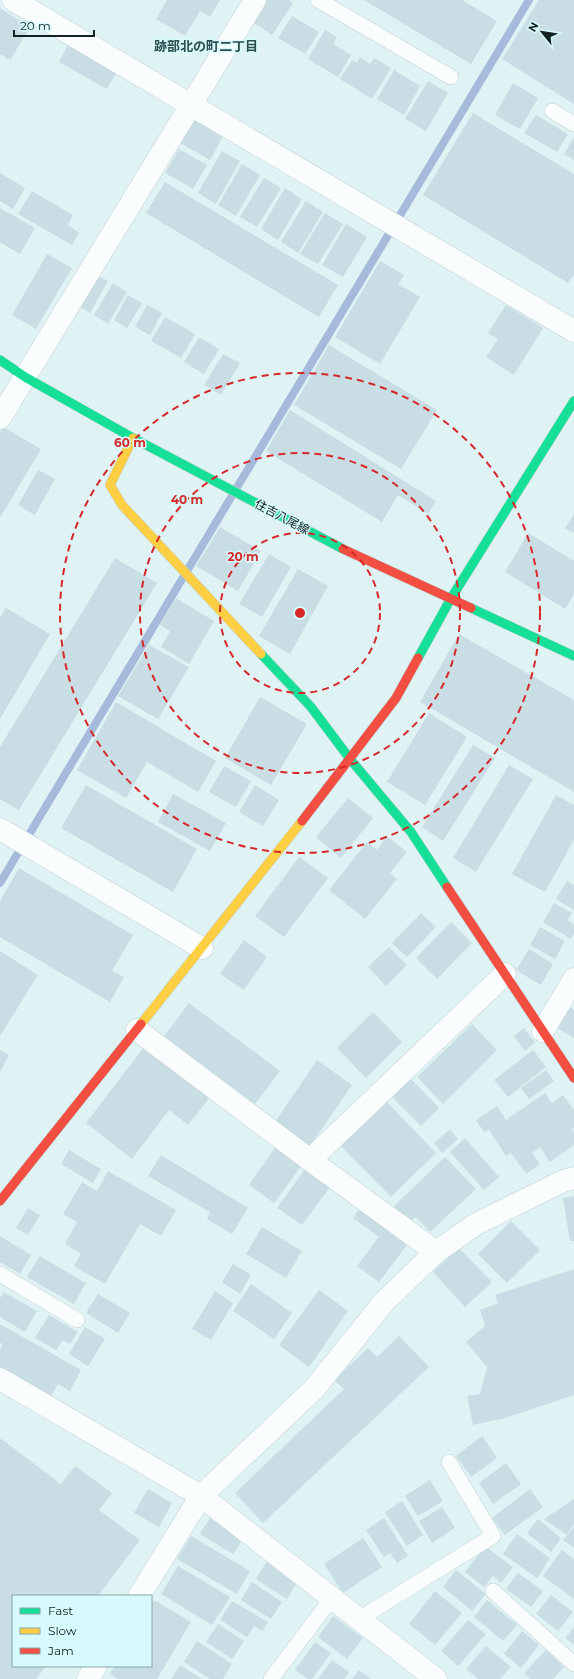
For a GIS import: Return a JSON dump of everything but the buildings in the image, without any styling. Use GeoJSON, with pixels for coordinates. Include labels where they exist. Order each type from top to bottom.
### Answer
{"type":"FeatureCollection","features":[{"type":"Feature","properties":{"kind":"street"},"geometry":{"type":"LineString","coordinates":[[13,0],[574,331]]}},
{"type":"Feature","properties":{"kind":"street"},"geometry":{"type":"LineString","coordinates":[[0,418],[255,0]]}},
{"type":"Feature","properties":{"kind":"street","name":"住吉八尾線"},"geometry":{"type":"LineString","coordinates":[[0,360],[25,377],[133,438],[344,550],[574,656]]}},
{"type":"Feature","properties":{"kind":"street"},"geometry":{"type":"LineString","coordinates":[[0,1201],[202,948],[396,698],[450,600],[574,401]]}},
{"type":"Feature","properties":{"kind":"street"},"geometry":{"type":"LineString","coordinates":[[133,438],[110,485],[122,506],[311,708],[350,759],[411,832],[574,1078]]}},
{"type":"Feature","properties":{"kind":"street"},"geometry":{"type":"LineString","coordinates":[[4,831],[202,948]]}},
{"type":"Feature","properties":{"kind":"street"},"geometry":{"type":"LineString","coordinates":[[310,1160],[505,974]]}},
{"type":"Feature","properties":{"kind":"street"},"geometry":{"type":"LineString","coordinates":[[543,1031],[574,979]]}},
{"type":"Feature","properties":{"kind":"street"},"geometry":{"type":"LineString","coordinates":[[137,1030],[310,1160],[436,1252]]}},
{"type":"Feature","properties":{"kind":"street"},"geometry":{"type":"LineString","coordinates":[[140,1595],[201,1496],[314,1389],[384,1302],[436,1252],[476,1224],[563,1181],[574,1178]]}},
{"type":"Feature","properties":{"kind":"street"},"geometry":{"type":"LineString","coordinates":[[0,1379],[201,1496],[436,1679]]}},
{"type":"Feature","properties":{"kind":"street"},"geometry":{"type":"LineString","coordinates":[[88,1679],[95,1667]]}},
{"type":"Feature","properties":{"kind":"lane"},"geometry":{"type":"LineString","coordinates":[[318,0],[451,77]]}},
{"type":"Feature","properties":{"kind":"lane"},"geometry":{"type":"LineString","coordinates":[[552,111],[574,124]]}},
{"type":"Feature","properties":{"kind":"lane"},"geometry":{"type":"LineString","coordinates":[[0,1274],[77,1320]]}},
{"type":"Feature","properties":{"kind":"lane"},"geometry":{"type":"LineString","coordinates":[[359,1619],[493,1536],[449,1462]]}},
{"type":"Feature","properties":{"kind":"lane"},"geometry":{"type":"LineString","coordinates":[[493,1592],[574,1664]]}},
{"type":"Feature","properties":{"kind":"lane"},"geometry":{"type":"LineString","coordinates":[[271,1679],[332,1598]]}},
{"type":"Feature","properties":{"kind":"waterway"},"geometry":{"type":"LineString","coordinates":[[0,883],[529,0]]}},
{"type":"Feature","properties":{"kind":"traffic: fast"},"geometry":{"type":"LineString","coordinates":[[0,360],[25,377],[133,438],[343,549]]}},
{"type":"Feature","properties":{"kind":"traffic: fast"},"geometry":{"type":"LineString","coordinates":[[418,658],[450,600],[574,401]]}},
{"type":"Feature","properties":{"kind":"traffic: fast"},"geometry":{"type":"LineString","coordinates":[[471,608],[574,656]]}},
{"type":"Feature","properties":{"kind":"traffic: fast"},"geometry":{"type":"LineString","coordinates":[[261,654],[311,707],[350,759],[411,832],[447,887]]}},
{"type":"Feature","properties":{"kind":"traffic: slow"},"geometry":{"type":"LineString","coordinates":[[133,438],[110,485],[122,505],[261,654]]}},
{"type":"Feature","properties":{"kind":"traffic: slow"},"geometry":{"type":"LineString","coordinates":[[141,1024],[302,821]]}},
{"type":"Feature","properties":{"kind":"traffic: jam"},"geometry":{"type":"LineString","coordinates":[[343,549],[471,608]]}},
{"type":"Feature","properties":{"kind":"traffic: jam"},"geometry":{"type":"LineString","coordinates":[[302,821],[396,698],[418,658]]}},
{"type":"Feature","properties":{"kind":"traffic: jam"},"geometry":{"type":"LineString","coordinates":[[447,887],[574,1078]]}},
{"type":"Feature","properties":{"kind":"traffic: jam"},"geometry":{"type":"LineString","coordinates":[[0,1201],[141,1024]]}},
{"type":"Feature","properties":{"kind":"district","name":"跡部北の町二丁目"},"geometry":{"type":"Point","coordinates":[206,46]}}]}
